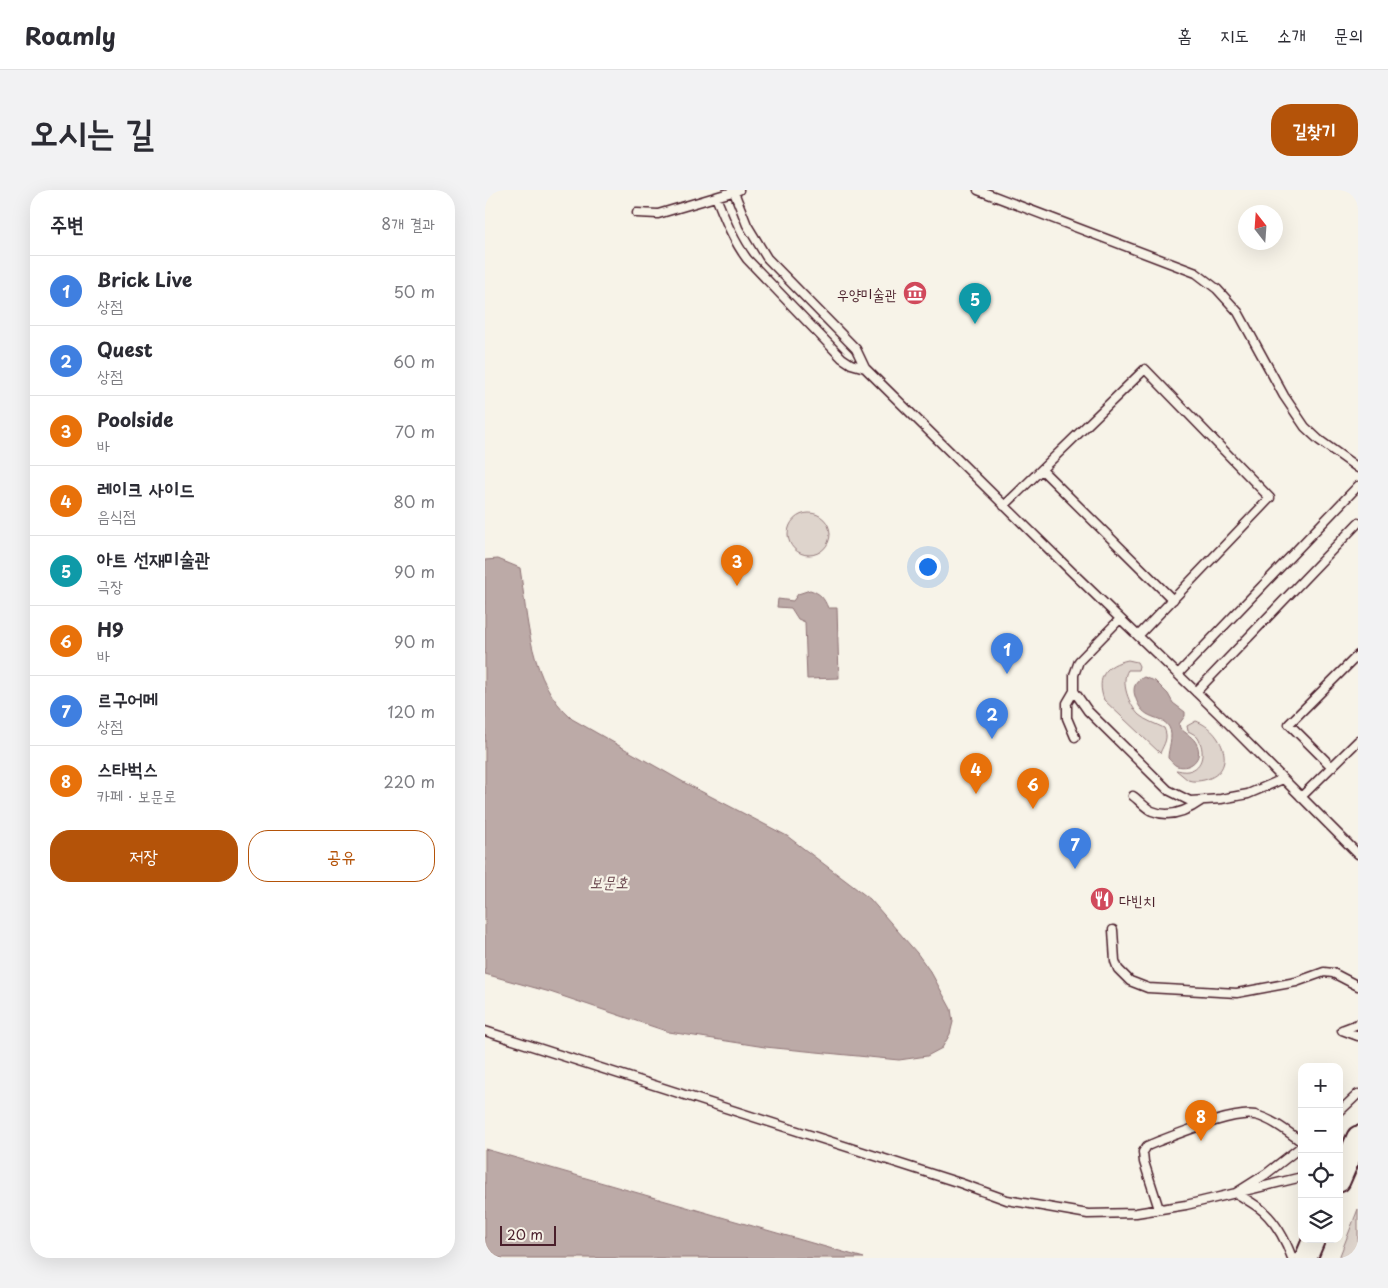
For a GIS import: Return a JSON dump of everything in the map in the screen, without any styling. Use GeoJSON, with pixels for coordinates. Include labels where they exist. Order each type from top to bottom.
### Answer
{"type":"FeatureCollection","features":[{"type":"Feature","properties":{"kind":"street"},"geometry":{"type":"LineString","coordinates":[[1343,1168],[1358,1137]]}},
{"type":"Feature","properties":{"kind":"street"},"geometry":{"type":"LineString","coordinates":[[1306,1258],[1312,1243]]}},
{"type":"Feature","properties":{"kind":"lane"},"geometry":{"type":"LineString","coordinates":[[978,190],[1196,273],[1217,289],[1238,312],[1284,396],[1305,427],[1319,440],[1358,468]]}},
{"type":"Feature","properties":{"kind":"lane"},"geometry":{"type":"LineString","coordinates":[[637,213],[658,214],[736,191],[747,225],[767,258],[856,349],[865,368],[1004,506],[1178,674],[1358,854]]}},
{"type":"Feature","properties":{"kind":"lane"},"geometry":{"type":"LineString","coordinates":[[716,197],[735,240],[747,260],[842,358],[851,364],[865,368]]}},
{"type":"Feature","properties":{"kind":"lane"},"geometry":{"type":"LineString","coordinates":[[1004,506],[1145,369],[1270,498],[1138,636]]}},
{"type":"Feature","properties":{"kind":"lane"},"geometry":{"type":"LineString","coordinates":[[1042,470],[1173,600]]}},
{"type":"Feature","properties":{"kind":"lane"},"geometry":{"type":"LineString","coordinates":[[1178,674],[1358,486]]}},
{"type":"Feature","properties":{"kind":"lane"},"geometry":{"type":"LineString","coordinates":[[1196,692],[1358,523]]}},
{"type":"Feature","properties":{"kind":"lane"},"geometry":{"type":"LineString","coordinates":[[1075,737],[1067,718],[1067,703],[1074,691],[1074,675],[1079,661],[1120,619]]}},
{"type":"Feature","properties":{"kind":"lane"},"geometry":{"type":"LineString","coordinates":[[1332,767],[1289,724],[1358,655]]}},
{"type":"Feature","properties":{"kind":"lane"},"geometry":{"type":"LineString","coordinates":[[1074,691],[1088,711],[1168,790],[1190,801],[1248,794],[1283,779]]}},
{"type":"Feature","properties":{"kind":"lane"},"geometry":{"type":"LineString","coordinates":[[1301,797],[1358,741]]}},
{"type":"Feature","properties":{"kind":"lane"},"geometry":{"type":"LineString","coordinates":[[1133,796],[1151,811],[1162,813],[1190,810],[1201,801]]}},
{"type":"Feature","properties":{"kind":"lane"},"geometry":{"type":"LineString","coordinates":[[1113,930],[1115,961],[1119,969],[1130,981],[1148,988],[1237,993],[1286,984],[1324,972],[1333,973],[1358,986]]}},
{"type":"Feature","properties":{"kind":"lane"},"geometry":{"type":"LineString","coordinates":[[1358,1024],[1342,1030],[1358,1036]]}},
{"type":"Feature","properties":{"kind":"lane"},"geometry":{"type":"LineString","coordinates":[[485,1032],[942,1177],[1007,1200],[1088,1214],[1136,1213],[1186,1205],[1298,1178]]}},
{"type":"Feature","properties":{"kind":"lane"},"geometry":{"type":"LineString","coordinates":[[1343,1108],[1358,1094]]}},
{"type":"Feature","properties":{"kind":"lane"},"geometry":{"type":"LineString","coordinates":[[1159,1209],[1144,1162],[1143,1152],[1147,1146],[1159,1140],[1246,1114],[1257,1115],[1268,1120],[1298,1141]]}},
{"type":"Feature","properties":{"kind":"lane"},"geometry":{"type":"LineString","coordinates":[[1236,1193],[1266,1174],[1298,1147]]}},
{"type":"Feature","properties":{"kind":"lane"},"geometry":{"type":"LineString","coordinates":[[1236,1193],[1262,1210],[1272,1220],[1292,1258]]}},
{"type":"Feature","properties":{"kind":"shaded area"},"geometry":{"type":"Polygon","coordinates":[[[813,513],[821,516],[827,522],[830,534],[827,546],[821,552],[805,555],[797,552],[791,546],[788,530],[791,522],[797,516],[813,513]]]}},
{"type":"Feature","properties":{"kind":"shaded area"},"geometry":{"type":"Polygon","coordinates":[[[1128,660],[1137,662],[1139,666],[1138,670],[1128,670],[1126,675],[1125,687],[1129,700],[1139,715],[1164,728],[1166,735],[1160,753],[1104,700],[1101,685],[1104,673],[1113,665],[1128,660]]]}},
{"type":"Feature","properties":{"kind":"shaded area"},"geometry":{"type":"Polygon","coordinates":[[[1196,721],[1205,726],[1219,741],[1223,750],[1224,760],[1222,768],[1215,775],[1204,780],[1194,781],[1188,780],[1176,770],[1188,771],[1193,769],[1202,758],[1202,748],[1198,738],[1188,731],[1187,726],[1196,721]]]}},
{"type":"Feature","properties":{"kind":"shaded area"},"geometry":{"type":"Polygon","coordinates":[[[1358,1209],[1358,1258],[1339,1258],[1358,1209]]]}},
{"type":"Feature","properties":{"kind":"water","name":"보문호"},"geometry":{"type":"Polygon","coordinates":[[[498,559],[520,568],[533,649],[547,687],[558,704],[572,719],[685,783],[787,836],[870,899],[917,953],[932,974],[951,1009],[953,1022],[950,1034],[942,1048],[927,1056],[899,1060],[765,1047],[669,1032],[550,992],[485,974],[485,560],[498,559]]]}},
{"type":"Feature","properties":{"kind":"water"},"geometry":{"type":"Polygon","coordinates":[[[810,590],[821,596],[828,608],[837,608],[839,678],[807,679],[805,622],[798,619],[791,608],[777,607],[778,599],[793,601],[798,594],[810,590]]]}},
{"type":"Feature","properties":{"kind":"water"},"geometry":{"type":"Polygon","coordinates":[[[1144,677],[1155,681],[1168,694],[1173,703],[1185,712],[1185,716],[1179,724],[1180,728],[1194,740],[1198,750],[1197,758],[1191,765],[1177,766],[1168,758],[1171,738],[1169,727],[1161,720],[1147,714],[1138,705],[1134,687],[1144,677]]]}},
{"type":"Feature","properties":{"kind":"water"},"geometry":{"type":"Polygon","coordinates":[[[485,1149],[864,1258],[485,1258],[485,1149]]]}},
{"type":"Feature","properties":{"kind":"place","name":"우양미술관"},"geometry":{"type":"Point","coordinates":[915,293]}},
{"type":"Feature","properties":{"kind":"place","name":"아트 선재미술관"},"geometry":{"type":"Point","coordinates":[975,324]}},
{"type":"Feature","properties":{"kind":"place","name":"Poolside"},"geometry":{"type":"Point","coordinates":[737,586]}},
{"type":"Feature","properties":{"kind":"place","name":"Brick Live"},"geometry":{"type":"Point","coordinates":[1007,674]}},
{"type":"Feature","properties":{"kind":"place","name":"Quest"},"geometry":{"type":"Point","coordinates":[992,739]}},
{"type":"Feature","properties":{"kind":"place","name":"레이크 사이드"},"geometry":{"type":"Point","coordinates":[976,794]}},
{"type":"Feature","properties":{"kind":"place","name":"H9"},"geometry":{"type":"Point","coordinates":[1033,809]}},
{"type":"Feature","properties":{"kind":"place","name":"르구어메"},"geometry":{"type":"Point","coordinates":[1075,869]}},
{"type":"Feature","properties":{"kind":"place","name":"다빈치"},"geometry":{"type":"Point","coordinates":[1102,899]}},
{"type":"Feature","properties":{"kind":"place","name":"스타벅스"},"geometry":{"type":"Point","coordinates":[1201,1141]}}]}
